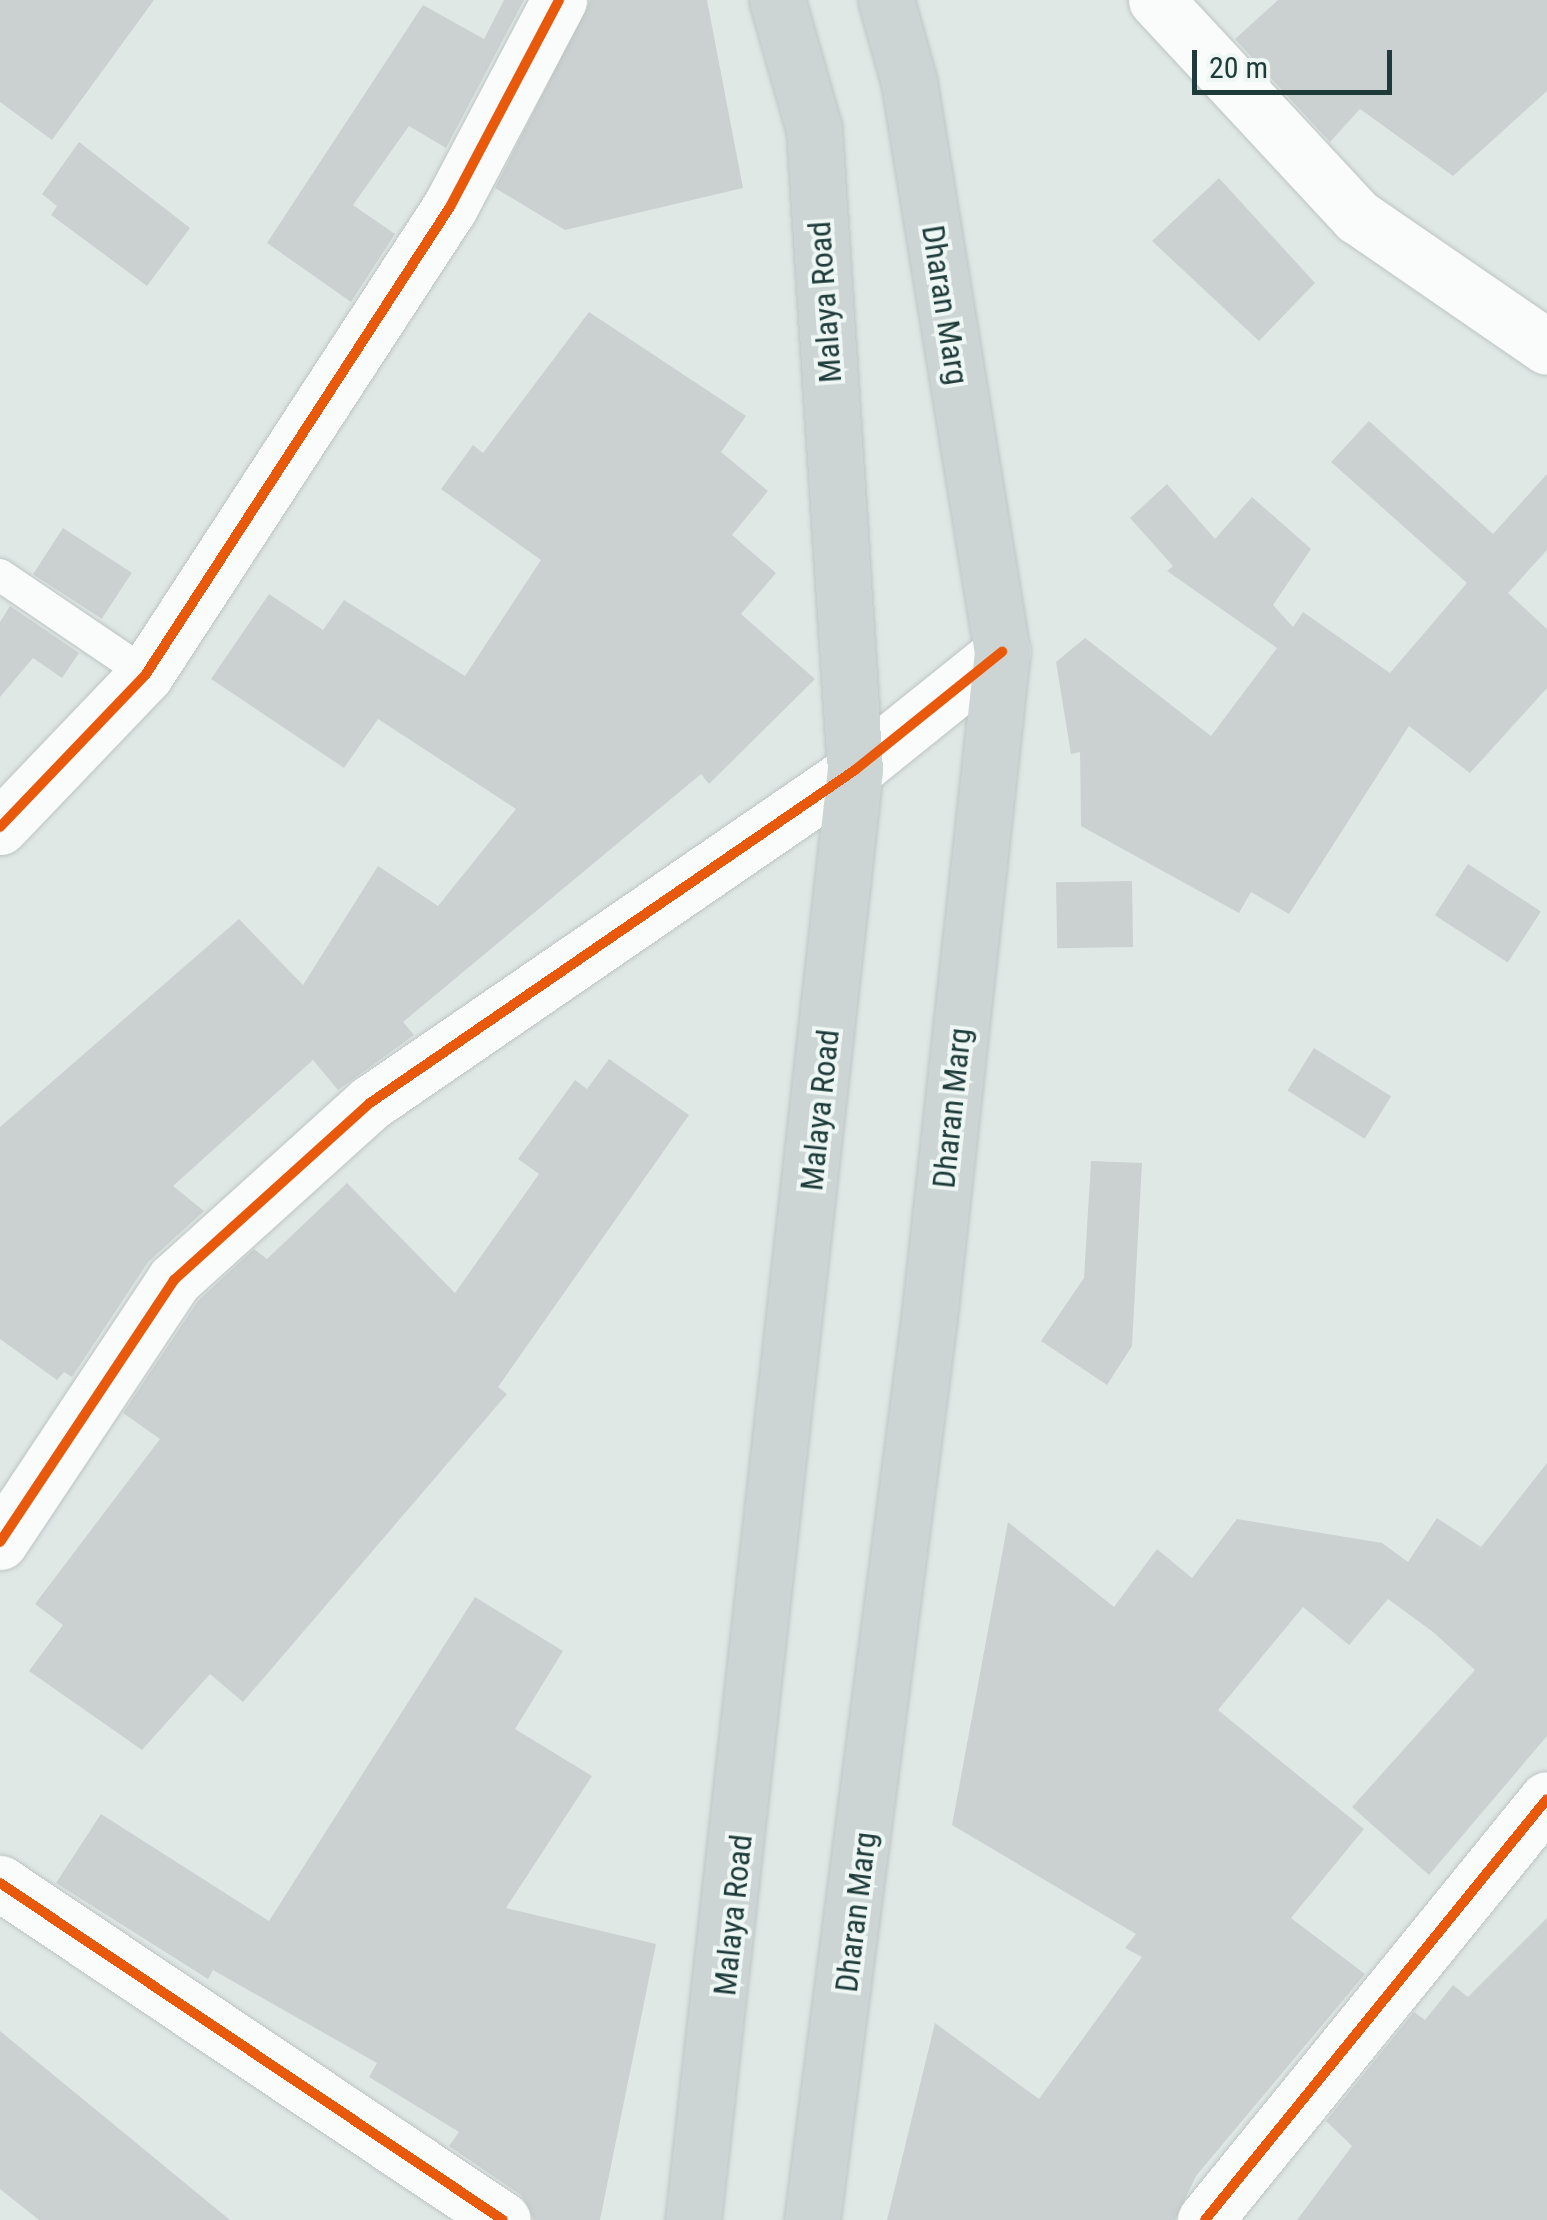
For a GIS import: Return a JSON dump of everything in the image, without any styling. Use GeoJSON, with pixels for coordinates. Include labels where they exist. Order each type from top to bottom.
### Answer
{"type":"FeatureCollection","features":[{"type":"Feature","properties":{"kind":"main road","name":"Malaya Road"},"geometry":{"type":"LineString","coordinates":[[693,2220],[855,770],[814,129],[777,0]]}},
{"type":"Feature","properties":{"kind":"main road","name":"Dharan Marg"},"geometry":{"type":"LineString","coordinates":[[812,2220],[929,1320],[1002,652],[909,82],[886,0]]}},
{"type":"Feature","properties":{"kind":"street"},"geometry":{"type":"LineString","coordinates":[[0,828],[146,674],[450,206],[559,0]]}},
{"type":"Feature","properties":{"kind":"street"},"geometry":{"type":"LineString","coordinates":[[1156,0],[1358,217],[1547,347]]}},
{"type":"Feature","properties":{"kind":"street"},"geometry":{"type":"LineString","coordinates":[[0,1542],[174,1280],[370,1103],[855,770],[1002,652]]}},
{"type":"Feature","properties":{"kind":"street"},"geometry":{"type":"LineString","coordinates":[[1205,2220],[1547,1800]]}},
{"type":"Feature","properties":{"kind":"street"},"geometry":{"type":"LineString","coordinates":[[0,1883],[503,2220]]}},
{"type":"Feature","properties":{"kind":"lane"},"geometry":{"type":"LineString","coordinates":[[0,575],[146,674]]}},
{"type":"Feature","properties":{"kind":"building"},"geometry":{"type":"Polygon","coordinates":[[[0,0],[154,0],[52,140],[0,102],[0,0]]]}},
{"type":"Feature","properties":{"kind":"building"},"geometry":{"type":"Polygon","coordinates":[[[504,0],[524,0],[446,148],[409,126],[353,205],[395,234],[351,302],[267,243],[423,5],[484,39],[504,0]]]}},
{"type":"Feature","properties":{"kind":"building"},"geometry":{"type":"Polygon","coordinates":[[[590,0],[707,0],[743,188],[565,230],[495,188],[590,0]]]}},
{"type":"Feature","properties":{"kind":"building"},"geometry":{"type":"Polygon","coordinates":[[[1278,0],[1547,0],[1547,91],[1453,176],[1360,109],[1330,142],[1235,39],[1278,0]]]}},
{"type":"Feature","properties":{"kind":"building"},"geometry":{"type":"Polygon","coordinates":[[[79,142],[190,228],[147,286],[51,215],[57,206],[42,194],[79,142]]]}},
{"type":"Feature","properties":{"kind":"building"},"geometry":{"type":"Polygon","coordinates":[[[1219,178],[1315,283],[1259,341],[1152,241],[1219,178]]]}},
{"type":"Feature","properties":{"kind":"building"},"geometry":{"type":"Polygon","coordinates":[[[589,312],[746,416],[721,452],[768,491],[732,535],[776,573],[741,614],[815,679],[709,784],[701,774],[403,1022],[414,1035],[338,1090],[313,1060],[173,1186],[204,1211],[148,1262],[72,1377],[64,1372],[57,1380],[0,1339],[0,1127],[239,919],[303,985],[378,866],[438,906],[516,809],[378,719],[344,768],[211,679],[269,594],[323,630],[344,600],[465,676],[541,560],[441,489],[473,445],[483,453],[589,312]]]}},
{"type":"Feature","properties":{"kind":"building"},"geometry":{"type":"Polygon","coordinates":[[[1369,421],[1493,534],[1547,474],[1547,550],[1508,593],[1547,629],[1547,688],[1470,773],[1409,726],[1289,914],[1251,892],[1239,913],[1081,826],[1080,752],[1071,754],[1056,662],[1085,638],[1211,736],[1277,648],[1167,571],[1173,566],[1130,518],[1167,484],[1215,539],[1252,497],[1311,549],[1273,605],[1293,627],[1303,612],[1390,673],[1467,583],[1331,462],[1369,421]]]}},
{"type":"Feature","properties":{"kind":"building"},"geometry":{"type":"Polygon","coordinates":[[[63,528],[132,573],[102,619],[33,574],[63,528]]]}},
{"type":"Feature","properties":{"kind":"building"},"geometry":{"type":"Polygon","coordinates":[[[10,606],[79,653],[62,678],[33,658],[0,697],[0,622],[10,606]]]}},
{"type":"Feature","properties":{"kind":"building"},"geometry":{"type":"Polygon","coordinates":[[[1468,864],[1541,911],[1508,963],[1435,915],[1468,864]]]}},
{"type":"Feature","properties":{"kind":"building"},"geometry":{"type":"Polygon","coordinates":[[[1132,881],[1133,947],[1057,948],[1056,882],[1132,881]]]}},
{"type":"Feature","properties":{"kind":"building"},"geometry":{"type":"Polygon","coordinates":[[[1314,1048],[1391,1096],[1365,1139],[1288,1090],[1314,1048]]]}},
{"type":"Feature","properties":{"kind":"building"},"geometry":{"type":"Polygon","coordinates":[[[609,1059],[689,1115],[498,1387],[507,1394],[243,1702],[210,1674],[142,1750],[29,1671],[63,1625],[35,1604],[160,1439],[123,1413],[198,1301],[254,1249],[267,1259],[347,1183],[455,1293],[539,1174],[518,1159],[575,1080],[587,1089],[609,1059]]]}},
{"type":"Feature","properties":{"kind":"building"},"geometry":{"type":"Polygon","coordinates":[[[1091,1161],[1142,1163],[1132,1346],[1107,1385],[1041,1341],[1084,1278],[1091,1161]]]}},
{"type":"Feature","properties":{"kind":"building"},"geometry":{"type":"Polygon","coordinates":[[[1547,1463],[1547,1736],[1429,1875],[1352,1807],[1475,1670],[1433,1632],[1388,1599],[1349,1645],[1303,1607],[1218,1710],[1364,1829],[1291,1918],[1365,1974],[1196,2176],[1175,2220],[887,2220],[935,2023],[1039,2099],[1142,1957],[1125,1948],[1136,1934],[952,1825],[1008,1522],[1114,1607],[1157,1549],[1192,1578],[1237,1519],[1382,1543],[1408,1562],[1437,1518],[1481,1547],[1547,1463]]]}},
{"type":"Feature","properties":{"kind":"building"},"geometry":{"type":"Polygon","coordinates":[[[475,1597],[563,1651],[515,1729],[592,1776],[506,1908],[656,1944],[600,2220],[534,2220],[521,2195],[449,2146],[459,2132],[369,2077],[377,2063],[213,1970],[208,1979],[56,1883],[101,1814],[269,1921],[475,1597]]]}},
{"type":"Feature","properties":{"kind":"building"},"geometry":{"type":"Polygon","coordinates":[[[1547,1918],[1547,2220],[1297,2220],[1352,2146],[1326,2121],[1414,2012],[1425,2020],[1453,1985],[1468,1997],[1547,1918]]]}},
{"type":"Feature","properties":{"kind":"building"},"geometry":{"type":"Polygon","coordinates":[[[0,2031],[230,2220],[39,2220],[0,2189],[0,2031]]]}},
{"type":"Feature","properties":{"kind":"cycle path"},"geometry":{"type":"LineString","coordinates":[[0,827],[146,674],[450,207],[559,0]]}},
{"type":"Feature","properties":{"kind":"cycle path"},"geometry":{"type":"LineString","coordinates":[[0,1542],[174,1280],[370,1103],[855,770],[1002,652]]}},
{"type":"Feature","properties":{"kind":"cycle path"},"geometry":{"type":"LineString","coordinates":[[1205,2220],[1547,1799]]}},
{"type":"Feature","properties":{"kind":"cycle path"},"geometry":{"type":"LineString","coordinates":[[0,1883],[503,2220]]}}]}
